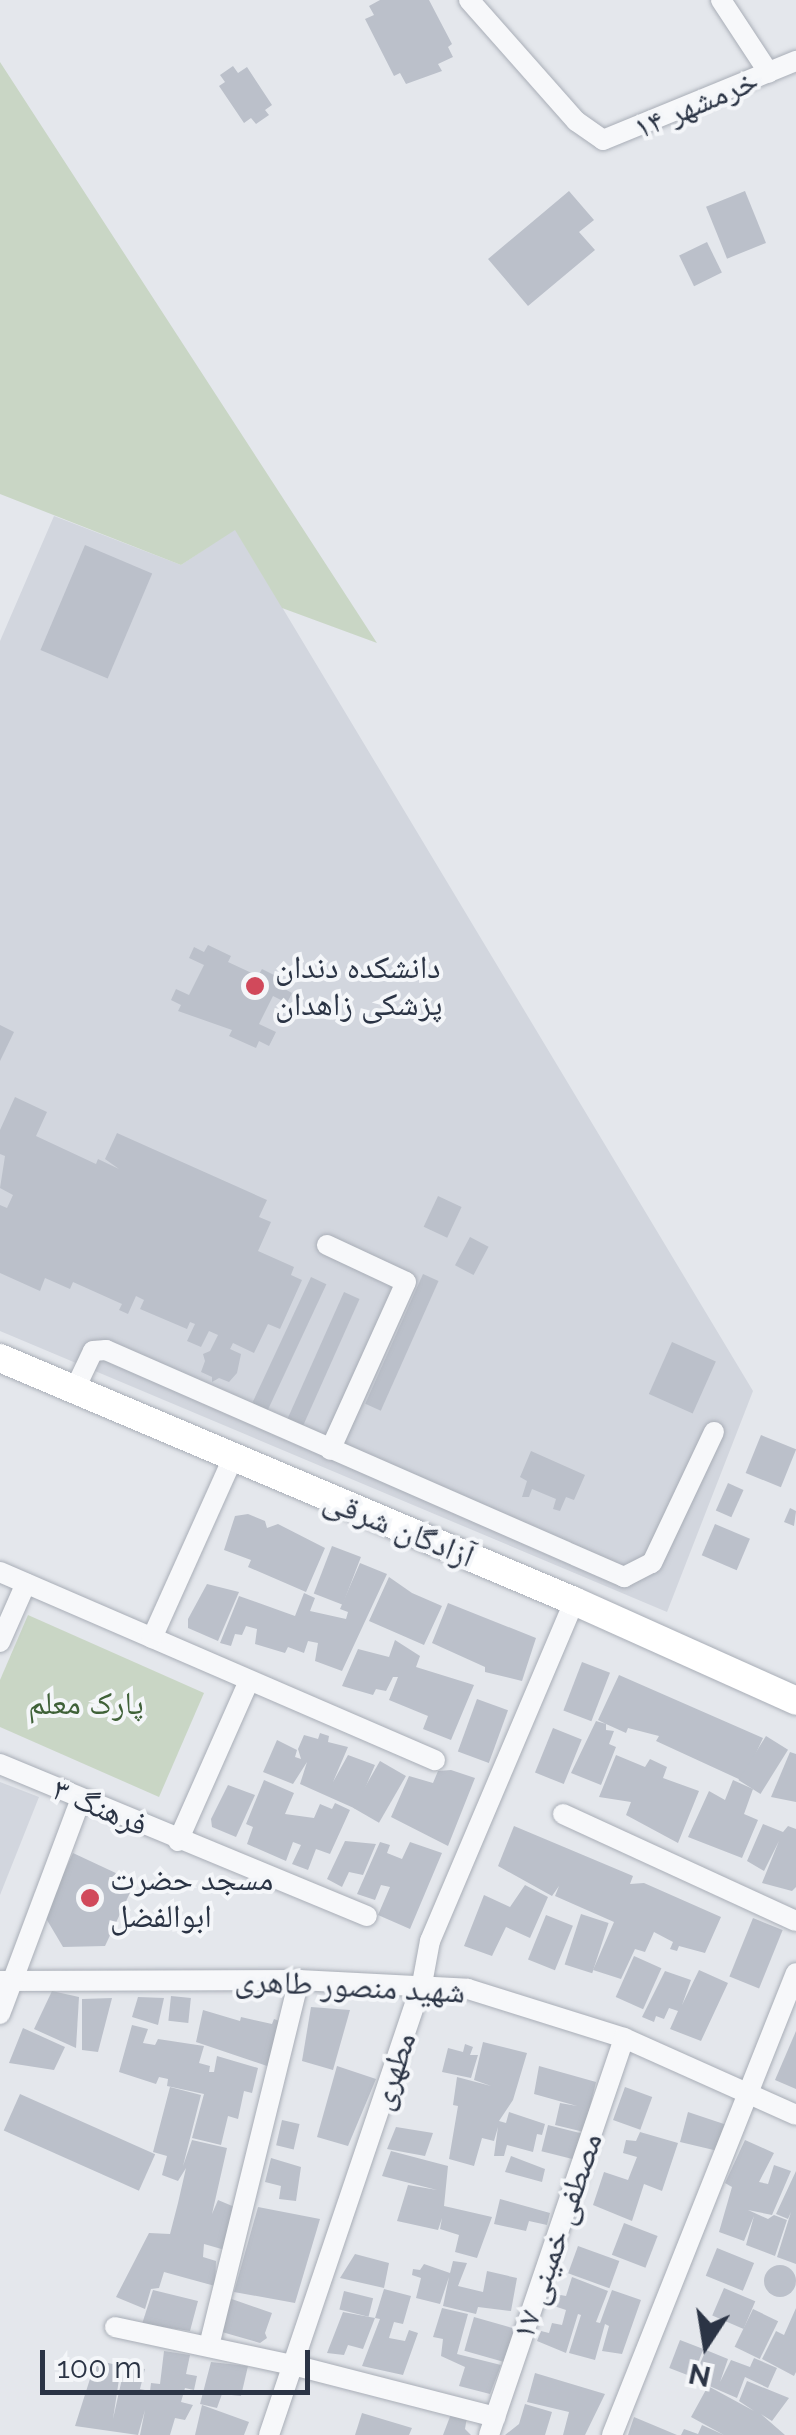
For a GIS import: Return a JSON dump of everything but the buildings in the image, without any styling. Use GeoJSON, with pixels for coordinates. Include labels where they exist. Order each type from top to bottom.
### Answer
{"type":"FeatureCollection","features":[{"type":"Feature","properties":{"kind":"main road","name":"آزادگان شرقی"},"geometry":{"type":"LineString","coordinates":[[0,1358],[232,1460],[574,1600],[796,1702]]}},
{"type":"Feature","properties":{"kind":"street","name":"خرمشهر ۱۴"},"geometry":{"type":"LineString","coordinates":[[470,0],[594,138],[612,139],[796,61]]}},
{"type":"Feature","properties":{"kind":"street"},"geometry":{"type":"LineString","coordinates":[[720,0],[769,73]]}},
{"type":"Feature","properties":{"kind":"street"},"geometry":{"type":"LineString","coordinates":[[327,1245],[406,1282],[330,1450]]}},
{"type":"Feature","properties":{"kind":"street"},"geometry":{"type":"LineString","coordinates":[[74,1391],[93,1351],[106,1350],[624,1578],[652,1563],[714,1432]]}},
{"type":"Feature","properties":{"kind":"street"},"geometry":{"type":"LineString","coordinates":[[152,1638],[232,1460]]}},
{"type":"Feature","properties":{"kind":"street"},"geometry":{"type":"LineString","coordinates":[[0,1572],[434,1760]]}},
{"type":"Feature","properties":{"kind":"street"},"geometry":{"type":"LineString","coordinates":[[0,1642],[26,1583]]}},
{"type":"Feature","properties":{"kind":"street","name":"مطهری"},"geometry":{"type":"LineString","coordinates":[[269,2435],[422,1984],[430,1941],[574,1600]]}},
{"type":"Feature","properties":{"kind":"street"},"geometry":{"type":"LineString","coordinates":[[178,1840],[249,1681]]}},
{"type":"Feature","properties":{"kind":"street","name":"فرهنگ ۳"},"geometry":{"type":"LineString","coordinates":[[0,1764],[367,1916]]}},
{"type":"Feature","properties":{"kind":"street"},"geometry":{"type":"LineString","coordinates":[[0,2014],[6,1981],[81,1798]]}},
{"type":"Feature","properties":{"kind":"street"},"geometry":{"type":"LineString","coordinates":[[563,1814],[796,1920]]}},
{"type":"Feature","properties":{"kind":"street"},"geometry":{"type":"LineString","coordinates":[[612,2435],[796,1973]]}},
{"type":"Feature","properties":{"kind":"street"},"geometry":{"type":"LineString","coordinates":[[209,2346],[299,1980]]}},
{"type":"Feature","properties":{"kind":"street","name":"شهید منصور طاهری"},"geometry":{"type":"LineString","coordinates":[[6,1981],[299,1980],[468,1989],[624,2038],[796,2115]]}},
{"type":"Feature","properties":{"kind":"street","name":"مصطفی خمینی ۱۷"},"geometry":{"type":"LineString","coordinates":[[492,2426],[624,2038]]}},
{"type":"Feature","properties":{"kind":"street"},"geometry":{"type":"LineString","coordinates":[[114,2327],[293,2365],[492,2426]]}},
{"type":"Feature","properties":{"kind":"shaded area","name":"دانشکده دندان پزشکی زاهدان"},"geometry":{"type":"Polygon","coordinates":[[[54,516],[181,565],[235,529],[753,1391],[667,1612],[0,1331],[0,641],[54,516]]]}},
{"type":"Feature","properties":{"kind":"shaded area"},"geometry":{"type":"Polygon","coordinates":[[[0,1782],[39,1797],[0,1895],[0,1782]]]}},
{"type":"Feature","properties":{"kind":"green space"},"geometry":{"type":"Polygon","coordinates":[[[0,62],[377,643],[282,608],[235,530],[181,565],[0,494],[0,62]]]}},
{"type":"Feature","properties":{"kind":"green space","name":"پارک معلم"},"geometry":{"type":"Polygon","coordinates":[[[28,1615],[204,1693],[159,1797],[0,1727],[0,1680],[28,1615]]]}},
{"type":"Feature","properties":{"kind":"place","name":"دانشکده دندان پزشکی زاهدان"},"geometry":{"type":"Point","coordinates":[255,986]}},
{"type":"Feature","properties":{"kind":"place","name":"مسجد حضرت ابوالفضل"},"geometry":{"type":"Point","coordinates":[90,1898]}}]}
